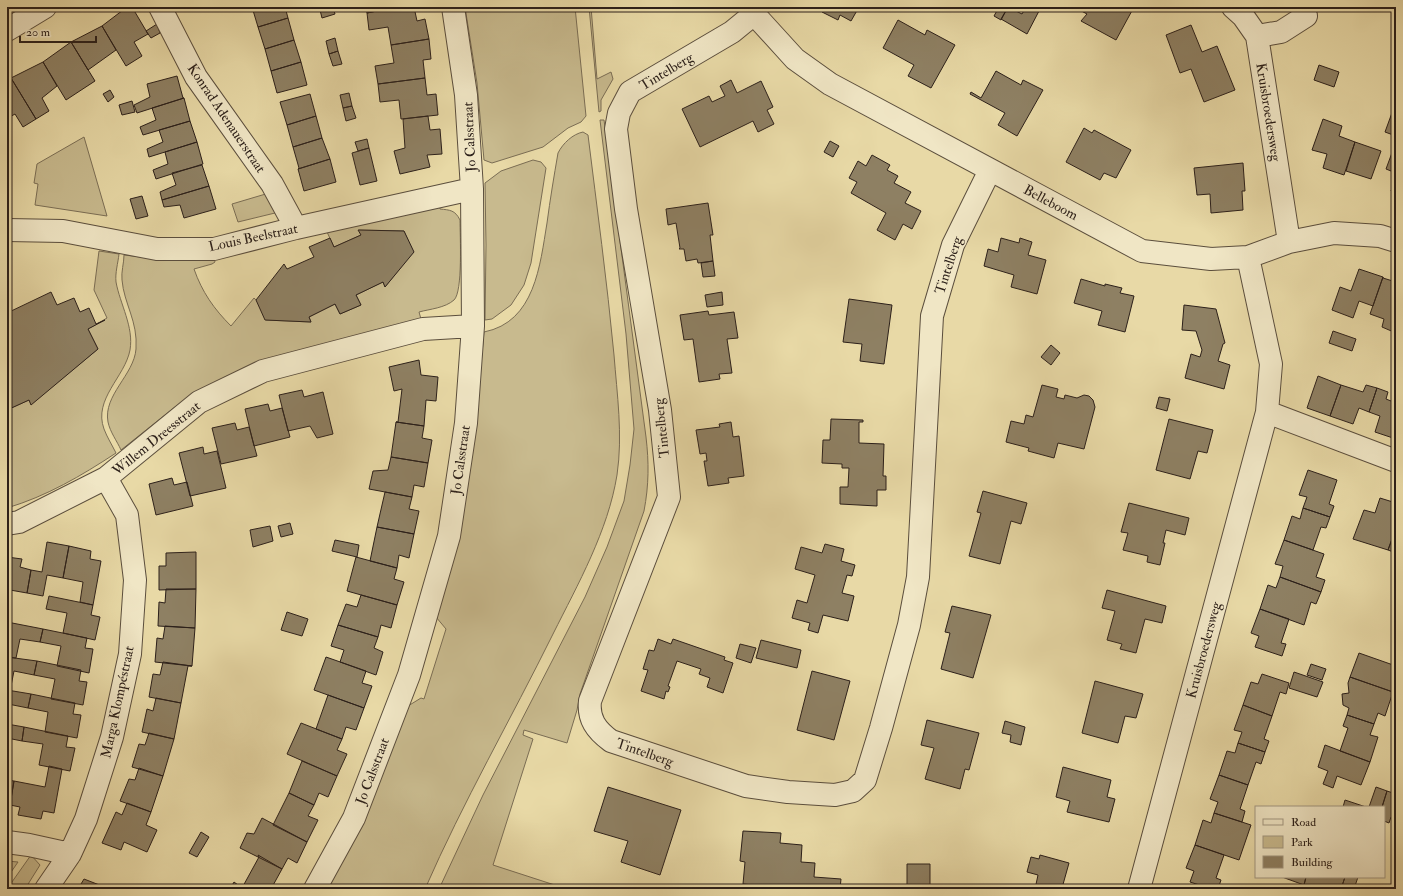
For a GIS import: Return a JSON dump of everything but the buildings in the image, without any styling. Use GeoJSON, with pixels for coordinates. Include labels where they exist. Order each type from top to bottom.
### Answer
{"type":"FeatureCollection","features":[{"type":"Feature","properties":{"kind":"street"},"geometry":{"type":"LineString","coordinates":[[7,30],[45,7]]}},
{"type":"Feature","properties":{"kind":"street","name":"Konrad Adenauerstraat"},"geometry":{"type":"LineString","coordinates":[[160,7],[196,77],[272,184],[296,228]]}},
{"type":"Feature","properties":{"kind":"street","name":"Jo Calsstraat"},"geometry":{"type":"LineString","coordinates":[[315,889],[354,818],[409,675],[449,536],[466,423],[473,326],[472,189],[466,95],[453,7]]}},
{"type":"Feature","properties":{"kind":"street"},"geometry":{"type":"LineString","coordinates":[[1232,7],[1243,16],[1257,36],[1281,32],[1306,16]]}},
{"type":"Feature","properties":{"kind":"street","name":"Tintelberg"},"geometry":{"type":"LineString","coordinates":[[753,11],[732,32],[630,92],[619,113],[616,129],[625,202],[660,410],[668,497],[590,701],[589,707],[592,722],[600,732],[611,741],[746,786],[788,792],[835,795],[853,791],[865,780],[882,728],[907,633],[918,577],[932,316],[953,245],[990,170]]}},
{"type":"Feature","properties":{"kind":"street","name":"Belleboom"},"geometry":{"type":"LineString","coordinates":[[753,11],[794,59],[830,84],[1142,250],[1211,259],[1248,257],[1289,242],[1334,233],[1380,236],[1396,241]]}},
{"type":"Feature","properties":{"kind":"street","name":"Kruisbroedersweg"},"geometry":{"type":"LineString","coordinates":[[1257,36],[1289,242]]}},
{"type":"Feature","properties":{"kind":"street","name":"Louis Beelstraat"},"geometry":{"type":"LineString","coordinates":[[7,230],[62,231],[157,249],[214,249],[296,228],[472,189]]}},
{"type":"Feature","properties":{"kind":"street","name":"Kruisbroedersweg"},"geometry":{"type":"LineString","coordinates":[[1139,889],[1267,412],[1272,364],[1248,257]]}},
{"type":"Feature","properties":{"kind":"street","name":"Willem Dreesstraat"},"geometry":{"type":"LineString","coordinates":[[7,524],[19,522],[106,478],[199,402],[263,371],[424,329],[473,326]]}},
{"type":"Feature","properties":{"kind":"street"},"geometry":{"type":"LineString","coordinates":[[1267,412],[1396,461]]}},
{"type":"Feature","properties":{"kind":"street","name":"Marga Klompéstraat"},"geometry":{"type":"LineString","coordinates":[[46,889],[70,854],[86,819],[112,737],[130,654],[135,580],[127,515],[106,478]]}},
{"type":"Feature","properties":{"kind":"street"},"geometry":{"type":"LineString","coordinates":[[7,842],[70,854]]}},
{"type":"Feature","properties":{"kind":"green space"},"geometry":{"type":"Polygon","coordinates":[[[465,7],[575,7],[586,116],[581,122],[568,128],[543,147],[492,163],[484,160],[477,83],[465,7]]]}},
{"type":"Feature","properties":{"kind":"green space"},"geometry":{"type":"Polygon","coordinates":[[[589,7],[591,7],[597,79],[611,72],[613,79],[601,100],[601,111],[599,112],[589,7]]]}},
{"type":"Feature","properties":{"kind":"green space"},"geometry":{"type":"Polygon","coordinates":[[[600,120],[604,120],[646,437],[648,474],[646,501],[644,511],[580,694],[577,710],[567,743],[524,730],[523,735],[533,739],[493,865],[567,889],[439,889],[483,795],[585,597],[607,547],[624,501],[634,429],[626,334],[600,120]]]}},
{"type":"Feature","properties":{"kind":"green space"},"geometry":{"type":"Polygon","coordinates":[[[583,132],[588,135],[608,300],[619,415],[619,460],[613,496],[607,516],[582,576],[471,792],[425,889],[328,889],[364,817],[408,706],[421,698],[424,699],[446,629],[436,617],[478,395],[484,332],[501,326],[514,317],[532,290],[541,256],[558,153],[569,140],[583,132]]]}},
{"type":"Feature","properties":{"kind":"green space"},"geometry":{"type":"Polygon","coordinates":[[[84,137],[107,216],[35,205],[38,184],[34,183],[37,164],[84,137]]]}},
{"type":"Feature","properties":{"kind":"green space"},"geometry":{"type":"Polygon","coordinates":[[[533,160],[541,162],[546,168],[531,263],[524,285],[511,305],[492,319],[485,320],[485,183],[501,171],[533,160]]]}},
{"type":"Feature","properties":{"kind":"green space"},"geometry":{"type":"Polygon","coordinates":[[[269,193],[275,206],[275,213],[238,222],[232,204],[269,193]]]}},
{"type":"Feature","properties":{"kind":"green space"},"geometry":{"type":"Polygon","coordinates":[[[439,203],[440,209],[452,211],[460,220],[460,275],[457,295],[454,300],[442,307],[419,312],[421,319],[254,364],[225,377],[175,407],[121,450],[109,426],[108,412],[114,394],[130,368],[136,349],[135,330],[123,289],[122,274],[124,255],[166,260],[214,258],[215,262],[212,264],[194,269],[209,300],[231,326],[254,298],[266,320],[311,322],[309,317],[335,304],[340,314],[361,305],[356,295],[383,282],[385,287],[413,252],[404,231],[359,230],[361,235],[334,247],[327,232],[439,203]]]}},
{"type":"Feature","properties":{"kind":"green space"},"geometry":{"type":"Polygon","coordinates":[[[99,251],[119,254],[116,282],[128,324],[131,341],[127,360],[106,398],[103,408],[102,418],[104,429],[116,453],[63,485],[36,498],[7,508],[7,410],[29,400],[31,404],[98,349],[88,329],[107,318],[94,290],[99,251]]]}},
{"type":"Feature","properties":{"kind":"green space"},"geometry":{"type":"Polygon","coordinates":[[[31,855],[40,865],[25,889],[7,889],[31,855]]]}},
{"type":"Feature","properties":{"kind":"green space"},"geometry":{"type":"Polygon","coordinates":[[[7,861],[18,862],[7,878],[7,861]]]}}]}
